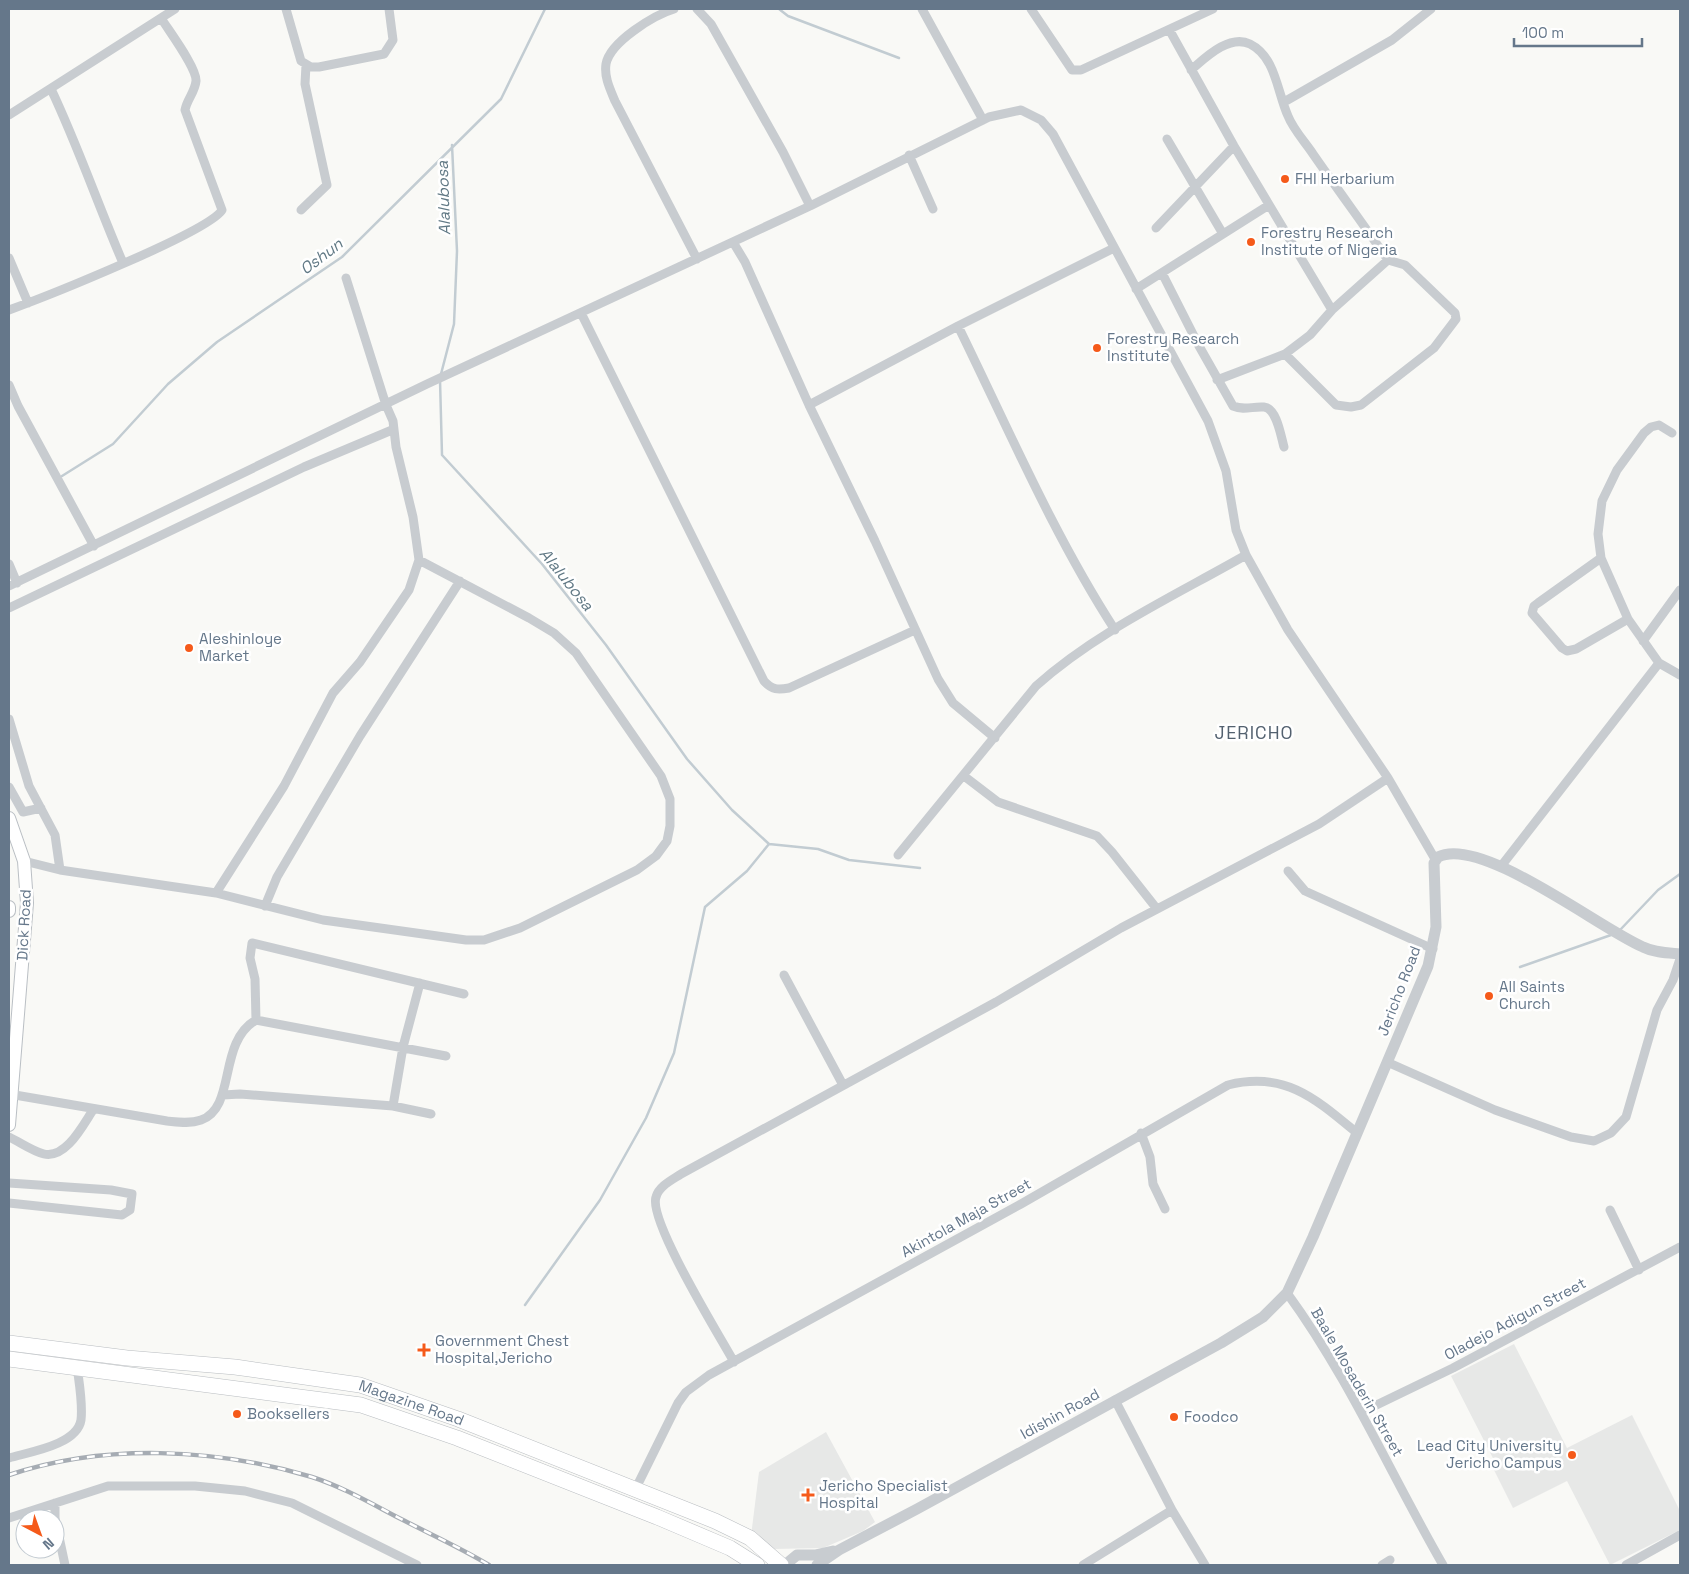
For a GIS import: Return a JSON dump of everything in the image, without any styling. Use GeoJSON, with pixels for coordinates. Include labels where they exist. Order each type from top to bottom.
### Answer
{"type":"FeatureCollection","features":[{"type":"Feature","properties":{"kind":"main road","name":"Dick Road"},"geometry":{"type":"LineString","coordinates":[[9,818],[24,861],[27,903],[10,1094],[9,1125]]}},
{"type":"Feature","properties":{"kind":"main road","name":"Dick Road"},"geometry":{"type":"LineString","coordinates":[[9,907],[9,912]]}},
{"type":"Feature","properties":{"kind":"main road","name":"Magazine Road"},"geometry":{"type":"LineString","coordinates":[[9,1343],[127,1358],[235,1367],[344,1382],[413,1402],[636,1488],[741,1533],[758,1544],[781,1565]]}},
{"type":"Feature","properties":{"kind":"main road","name":"Magazine Road"},"geometry":{"type":"LineString","coordinates":[[9,1358],[360,1405],[497,1454],[713,1540],[758,1565]]}},
{"type":"Feature","properties":{"kind":"main road"},"geometry":{"type":"LineString","coordinates":[[497,1454],[506,1438]]}},
{"type":"Feature","properties":{"kind":"street"},"geometry":{"type":"LineString","coordinates":[[9,115],[175,9]]}},
{"type":"Feature","properties":{"kind":"street"},"geometry":{"type":"LineString","coordinates":[[286,9],[301,61],[306,65],[319,67],[384,54],[393,40],[389,9]]}},
{"type":"Feature","properties":{"kind":"street"},"geometry":{"type":"LineString","coordinates":[[674,9],[648,20],[622,41],[606,62],[605,74],[615,101],[697,259]]}},
{"type":"Feature","properties":{"kind":"street"},"geometry":{"type":"LineString","coordinates":[[697,9],[711,24],[784,152],[810,206]]}},
{"type":"Feature","properties":{"kind":"street"},"geometry":{"type":"LineString","coordinates":[[922,9],[984,120]]}},
{"type":"Feature","properties":{"kind":"street"},"geometry":{"type":"LineString","coordinates":[[1031,9],[1072,70],[1087,69],[1213,9]]}},
{"type":"Feature","properties":{"kind":"street"},"geometry":{"type":"LineString","coordinates":[[1284,102],[1392,40],[1431,9]]}},
{"type":"Feature","properties":{"kind":"street"},"geometry":{"type":"LineString","coordinates":[[9,310],[123,263],[214,219],[222,210],[185,110],[186,102],[193,91],[195,74],[161,18]]}},
{"type":"Feature","properties":{"kind":"street"},"geometry":{"type":"LineString","coordinates":[[1170,31],[1268,205],[1332,310]]}},
{"type":"Feature","properties":{"kind":"street"},"geometry":{"type":"LineString","coordinates":[[1191,70],[1209,55],[1228,44],[1240,41],[1249,44],[1268,58],[1288,117],[1388,260],[1404,265],[1455,313],[1456,318],[1452,327],[1434,348],[1361,405],[1351,407],[1336,405],[1285,354]]}},
{"type":"Feature","properties":{"kind":"street"},"geometry":{"type":"LineString","coordinates":[[301,210],[327,185],[305,84],[306,65]]}},
{"type":"Feature","properties":{"kind":"street"},"geometry":{"type":"LineString","coordinates":[[51,89],[73,135],[90,183],[123,263]]}},
{"type":"Feature","properties":{"kind":"street"},"geometry":{"type":"LineString","coordinates":[[9,564],[13,584],[427,384],[810,206],[984,120],[1021,110],[1041,120],[1058,143],[1208,422],[1219,447],[1226,470],[1236,530],[1246,555],[1288,630],[1388,778],[1435,859],[1446,854],[1468,855],[1502,866],[1643,948],[1680,954]]}},
{"type":"Feature","properties":{"kind":"street"},"geometry":{"type":"LineString","coordinates":[[1167,139],[1223,234]]}},
{"type":"Feature","properties":{"kind":"street"},"geometry":{"type":"LineString","coordinates":[[1156,228],[1234,146]]}},
{"type":"Feature","properties":{"kind":"street"},"geometry":{"type":"LineString","coordinates":[[909,156],[933,209]]}},
{"type":"Feature","properties":{"kind":"street"},"geometry":{"type":"LineString","coordinates":[[1136,289],[1268,205]]}},
{"type":"Feature","properties":{"kind":"street"},"geometry":{"type":"LineString","coordinates":[[733,242],[745,262],[809,405],[938,679],[949,698],[962,712],[995,738]]}},
{"type":"Feature","properties":{"kind":"street"},"geometry":{"type":"LineString","coordinates":[[809,405],[958,326],[1114,248]]}},
{"type":"Feature","properties":{"kind":"street"},"geometry":{"type":"LineString","coordinates":[[9,258],[28,303]]}},
{"type":"Feature","properties":{"kind":"street"},"geometry":{"type":"LineString","coordinates":[[1217,380],[1285,354],[1310,335],[1332,310],[1388,260]]}},
{"type":"Feature","properties":{"kind":"street"},"geometry":{"type":"LineString","coordinates":[[1162,273],[1217,380],[1233,406],[1240,409],[1265,407],[1269,409],[1274,414],[1284,447]]}},
{"type":"Feature","properties":{"kind":"street"},"geometry":{"type":"LineString","coordinates":[[216,893],[280,792],[322,710],[344,679],[370,648],[409,590],[420,560],[413,517],[392,430],[393,421],[386,405],[346,278]]}},
{"type":"Feature","properties":{"kind":"street"},"geometry":{"type":"LineString","coordinates":[[581,313],[718,592],[764,681],[769,687],[782,690],[798,685],[915,630]]}},
{"type":"Feature","properties":{"kind":"street"},"geometry":{"type":"LineString","coordinates":[[958,326],[1079,571],[1115,630]]}},
{"type":"Feature","properties":{"kind":"street"},"geometry":{"type":"LineString","coordinates":[[9,385],[18,406],[94,546]]}},
{"type":"Feature","properties":{"kind":"street"},"geometry":{"type":"LineString","coordinates":[[1672,433],[1659,425],[1651,427],[1635,443],[1617,470],[1602,502],[1598,534],[1600,558],[1628,619],[1658,663],[1680,675]]}},
{"type":"Feature","properties":{"kind":"street"},"geometry":{"type":"LineString","coordinates":[[9,608],[297,470],[392,430]]}},
{"type":"Feature","properties":{"kind":"street"},"geometry":{"type":"LineString","coordinates":[[898,855],[1042,680],[1074,656],[1115,630],[1246,555]]}},
{"type":"Feature","properties":{"kind":"street"},"geometry":{"type":"LineString","coordinates":[[1600,558],[1538,603],[1532,609],[1532,613],[1562,648],[1567,651],[1576,649],[1628,619]]}},
{"type":"Feature","properties":{"kind":"street"},"geometry":{"type":"LineString","coordinates":[[24,861],[60,870],[216,893],[324,920],[414,934],[466,940],[484,940],[514,930],[564,908],[629,874],[656,856],[667,841],[670,826],[670,799],[661,776],[576,653],[554,633],[538,623],[420,560]]}},
{"type":"Feature","properties":{"kind":"street"},"geometry":{"type":"LineString","coordinates":[[265,906],[277,877],[360,736],[460,581]]}},
{"type":"Feature","properties":{"kind":"street"},"geometry":{"type":"LineString","coordinates":[[1643,641],[1680,590]]}},
{"type":"Feature","properties":{"kind":"street"},"geometry":{"type":"LineString","coordinates":[[1502,866],[1658,663]]}},
{"type":"Feature","properties":{"kind":"street"},"geometry":{"type":"LineString","coordinates":[[9,719],[28,786],[42,808],[55,835],[60,870]]}},
{"type":"Feature","properties":{"kind":"street"},"geometry":{"type":"LineString","coordinates":[[964,776],[998,802],[1097,836],[1112,852],[1157,910]]}},
{"type":"Feature","properties":{"kind":"street"},"geometry":{"type":"LineString","coordinates":[[734,1362],[666,1236],[654,1207],[656,1196],[666,1184],[681,1174],[784,1120],[843,1085],[996,1002],[1120,928],[1319,824],[1388,778]]}},
{"type":"Feature","properties":{"kind":"street"},"geometry":{"type":"LineString","coordinates":[[9,788],[23,812],[42,808]]}},
{"type":"Feature","properties":{"kind":"street","name":"Jericho Road"},"geometry":{"type":"LineString","coordinates":[[1287,1293],[1313,1237],[1428,966],[1436,927],[1435,859]]}},
{"type":"Feature","properties":{"kind":"street"},"geometry":{"type":"LineString","coordinates":[[1288,871],[1305,891],[1433,949]]}},
{"type":"Feature","properties":{"kind":"street"},"geometry":{"type":"LineString","coordinates":[[256,1020],[255,979],[250,958],[252,943],[464,994]]}},
{"type":"Feature","properties":{"kind":"street"},"geometry":{"type":"LineString","coordinates":[[1387,1062],[1502,1113],[1571,1137],[1594,1141],[1611,1133],[1626,1117],[1657,1010],[1673,980],[1680,959]]}},
{"type":"Feature","properties":{"kind":"street"},"geometry":{"type":"LineString","coordinates":[[784,975],[843,1085]]}},
{"type":"Feature","properties":{"kind":"street"},"geometry":{"type":"LineString","coordinates":[[393,1106],[404,1047],[420,983]]}},
{"type":"Feature","properties":{"kind":"street"},"geometry":{"type":"LineString","coordinates":[[10,1094],[93,1110],[190,1123],[208,1117],[218,1106],[223,1094],[227,1069],[238,1035],[244,1028],[256,1020],[446,1056]]}},
{"type":"Feature","properties":{"kind":"street","name":"Akintola Maja Street"},"geometry":{"type":"LineString","coordinates":[[636,1488],[672,1414],[682,1398],[709,1375],[1079,1172],[1142,1133],[1228,1085],[1267,1080],[1280,1083],[1324,1106],[1357,1132]]}},
{"type":"Feature","properties":{"kind":"street"},"geometry":{"type":"LineString","coordinates":[[223,1094],[393,1106],[431,1114]]}},
{"type":"Feature","properties":{"kind":"street"},"geometry":{"type":"LineString","coordinates":[[9,1137],[43,1154],[56,1153],[71,1141],[93,1110]]}},
{"type":"Feature","properties":{"kind":"street"},"geometry":{"type":"LineString","coordinates":[[1142,1133],[1150,1157],[1153,1184],[1165,1209]]}},
{"type":"Feature","properties":{"kind":"street"},"geometry":{"type":"LineString","coordinates":[[9,1183],[111,1190],[132,1194],[130,1210],[122,1215],[9,1203]]}},
{"type":"Feature","properties":{"kind":"street"},"geometry":{"type":"LineString","coordinates":[[1610,1210],[1639,1270]]}},
{"type":"Feature","properties":{"kind":"street","name":"Oladejo Adigun Street"},"geometry":{"type":"LineString","coordinates":[[1362,1412],[1453,1368],[1639,1270],[1680,1246]]}},
{"type":"Feature","properties":{"kind":"street","name":"Idishin Road"},"geometry":{"type":"LineString","coordinates":[[839,1550],[1246,1328],[1263,1317],[1287,1293]]}},
{"type":"Feature","properties":{"kind":"street","name":"Baale Mosaderin Street"},"geometry":{"type":"LineString","coordinates":[[1287,1293],[1314,1332],[1362,1412],[1443,1565]]}},
{"type":"Feature","properties":{"kind":"street"},"geometry":{"type":"LineString","coordinates":[[9,1458],[60,1443],[75,1432],[81,1421],[77,1366]]}},
{"type":"Feature","properties":{"kind":"street"},"geometry":{"type":"LineString","coordinates":[[1115,1400],[1172,1510],[1205,1565]]}},
{"type":"Feature","properties":{"kind":"street"},"geometry":{"type":"LineString","coordinates":[[9,1518],[108,1486],[195,1486],[245,1491],[292,1503],[417,1565]]}},
{"type":"Feature","properties":{"kind":"street"},"geometry":{"type":"LineString","coordinates":[[55,1503],[55,1518],[65,1565]]}},
{"type":"Feature","properties":{"kind":"street"},"geometry":{"type":"LineString","coordinates":[[1084,1565],[1172,1510]]}},
{"type":"Feature","properties":{"kind":"street"},"geometry":{"type":"LineString","coordinates":[[1626,1565],[1680,1535]]}},
{"type":"Feature","properties":{"kind":"street"},"geometry":{"type":"LineString","coordinates":[[785,1565],[797,1555],[815,1555],[839,1550]]}},
{"type":"Feature","properties":{"kind":"street"},"geometry":{"type":"LineString","coordinates":[[817,1565],[839,1550]]}},
{"type":"Feature","properties":{"kind":"street"},"geometry":{"type":"LineString","coordinates":[[1382,1565],[1390,1560]]}},
{"type":"Feature","properties":{"kind":"shaded area","name":"Lead City University Jericho Campus"},"geometry":{"type":"Polygon","coordinates":[[[1514,1344],[1567,1448],[1632,1415],[1680,1511],[1680,1530],[1610,1565],[1567,1481],[1513,1508],[1494,1470],[1498,1468],[1451,1376],[1514,1344]]]}},
{"type":"Feature","properties":{"kind":"shaded area","name":"Jericho Specialist Hospital"},"geometry":{"type":"Polygon","coordinates":[[[826,1432],[875,1522],[863,1531],[823,1548],[773,1549],[751,1536],[759,1472],[826,1432]]]}},
{"type":"Feature","properties":{"kind":"waterway","name":"Oshun"},"geometry":{"type":"LineString","coordinates":[[62,476],[113,444],[168,384],[217,342],[342,257],[501,99],[545,9]]}},
{"type":"Feature","properties":{"kind":"waterway"},"geometry":{"type":"LineString","coordinates":[[779,9],[788,16],[899,58]]}},
{"type":"Feature","properties":{"kind":"waterway","name":"Alalubosa"},"geometry":{"type":"LineString","coordinates":[[441,374],[454,324],[457,251],[452,145]]}},
{"type":"Feature","properties":{"kind":"waterway","name":"Alalubosa"},"geometry":{"type":"LineString","coordinates":[[440,380],[442,455],[542,564],[606,645],[687,759],[732,810],[769,844],[818,849],[849,860],[920,868]]}},
{"type":"Feature","properties":{"kind":"waterway"},"geometry":{"type":"LineString","coordinates":[[525,1305],[600,1200],[646,1118],[674,1053],[705,907],[747,871],[769,844]]}},
{"type":"Feature","properties":{"kind":"waterway"},"geometry":{"type":"LineString","coordinates":[[1620,930],[1658,890],[1680,874]]}},
{"type":"Feature","properties":{"kind":"waterway"},"geometry":{"type":"LineString","coordinates":[[1520,967],[1611,935]]}},
{"type":"Feature","properties":{"kind":"railway"},"geometry":{"type":"LineString","coordinates":[[9,1475],[83,1458],[121,1454],[199,1455],[275,1467],[312,1477],[357,1496],[489,1565]]}},
{"type":"Feature","properties":{"kind":"place","name":"FHI Herbarium"},"geometry":{"type":"Point","coordinates":[1285,179]}},
{"type":"Feature","properties":{"kind":"place","name":"Forestry Research Institute of Nigeria"},"geometry":{"type":"Point","coordinates":[1251,242]}},
{"type":"Feature","properties":{"kind":"place","name":"Forestry Research Institute"},"geometry":{"type":"Point","coordinates":[1097,348]}},
{"type":"Feature","properties":{"kind":"place","name":"Aleshinloye Market"},"geometry":{"type":"Point","coordinates":[189,648]}},
{"type":"Feature","properties":{"kind":"place","name":"All Saints Church"},"geometry":{"type":"Point","coordinates":[1489,996]}},
{"type":"Feature","properties":{"kind":"place","name":"Government Chest Hospital,Jericho"},"geometry":{"type":"Point","coordinates":[424,1350]}},
{"type":"Feature","properties":{"kind":"place","name":"Booksellers"},"geometry":{"type":"Point","coordinates":[237,1414]}},
{"type":"Feature","properties":{"kind":"place","name":"Foodco"},"geometry":{"type":"Point","coordinates":[1174,1417]}},
{"type":"Feature","properties":{"kind":"place","name":"Lead City University Jericho Campus"},"geometry":{"type":"Point","coordinates":[1572,1455]}},
{"type":"Feature","properties":{"kind":"place","name":"Jericho Specialist Hospital"},"geometry":{"type":"Point","coordinates":[808,1495]}},
{"type":"Feature","properties":{"kind":"district","name":"JERICHO"},"geometry":{"type":"Point","coordinates":[1254,733]}}]}
